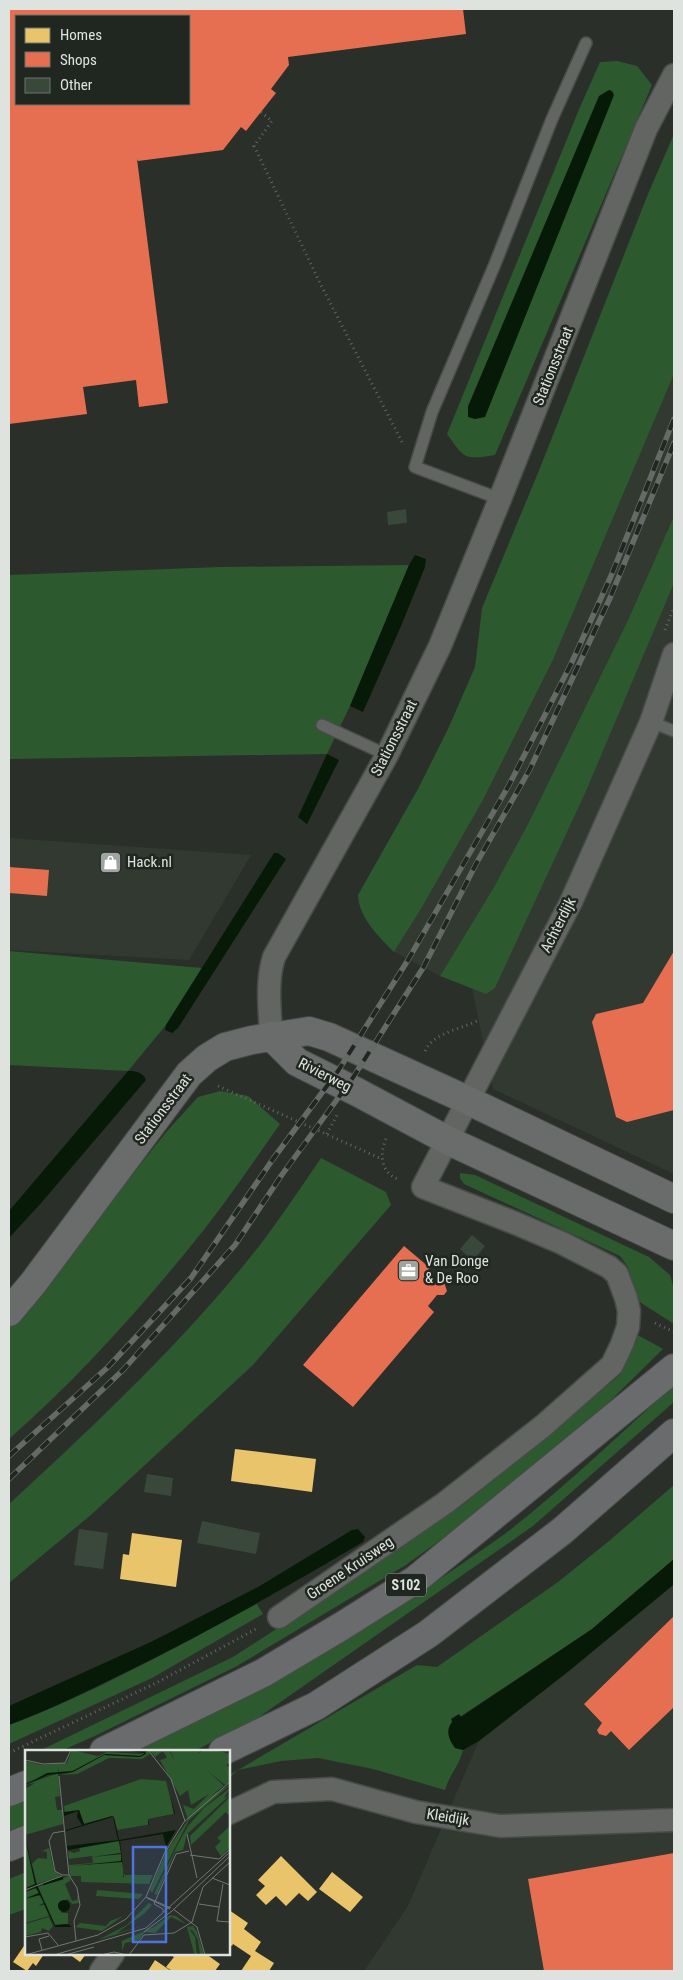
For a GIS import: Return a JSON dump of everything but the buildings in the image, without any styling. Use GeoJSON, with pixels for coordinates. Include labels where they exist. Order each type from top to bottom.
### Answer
{"type":"FeatureCollection","features":[{"type":"Feature","properties":{"kind":"main road","name":"S102"},"geometry":{"type":"LineString","coordinates":[[106,1750],[263,1673],[415,1580],[674,1368]]}},
{"type":"Feature","properties":{"kind":"main road"},"geometry":{"type":"LineString","coordinates":[[225,1750],[316,1706],[428,1634],[562,1531],[674,1433]]}},
{"type":"Feature","properties":{"kind":"main road"},"geometry":{"type":"LineString","coordinates":[[9,1792],[25,1785]]}},
{"type":"Feature","properties":{"kind":"main road"},"geometry":{"type":"LineString","coordinates":[[9,1847],[25,1840]]}},
{"type":"Feature","properties":{"kind":"street","name":"Stationsstraat"},"geometry":{"type":"LineString","coordinates":[[9,1312],[40,1274],[189,1074],[207,1058],[226,1047],[271,1036],[270,979],[274,957],[387,754],[440,646],[646,130],[674,75]]}},
{"type":"Feature","properties":{"kind":"street","name":"Achterdijk"},"geometry":{"type":"LineString","coordinates":[[423,1187],[571,902],[651,722],[674,654]]}},
{"type":"Feature","properties":{"kind":"street","name":"Rivierweg"},"geometry":{"type":"LineString","coordinates":[[271,1036],[309,1031],[329,1037],[467,1100],[674,1199]]}},
{"type":"Feature","properties":{"kind":"street","name":"Rivierweg"},"geometry":{"type":"LineString","coordinates":[[271,1036],[296,1062],[447,1140],[674,1246]]}},
{"type":"Feature","properties":{"kind":"street","name":"Groene Kruisweg"},"geometry":{"type":"LineString","coordinates":[[278,1617],[445,1503],[543,1426],[612,1365],[628,1327],[629,1311],[618,1274],[609,1267],[592,1257],[523,1226],[423,1187]]}},
{"type":"Feature","properties":{"kind":"street","name":"Kleidijk"},"geometry":{"type":"LineString","coordinates":[[230,1813],[273,1792],[332,1789],[416,1812],[500,1826],[674,1820]]}},
{"type":"Feature","properties":{"kind":"street"},"geometry":{"type":"LineString","coordinates":[[101,1971],[112,1955]]}},
{"type":"Feature","properties":{"kind":"lane"},"geometry":{"type":"LineString","coordinates":[[500,499],[415,468],[432,412],[496,264],[552,119],[586,43]]}},
{"type":"Feature","properties":{"kind":"lane"},"geometry":{"type":"LineString","coordinates":[[651,722],[674,731]]}},
{"type":"Feature","properties":{"kind":"lane"},"geometry":{"type":"LineString","coordinates":[[322,725],[387,754]]}},
{"type":"Feature","properties":{"kind":"path"},"geometry":{"type":"LineString","coordinates":[[261,112],[272,121],[254,146],[322,287],[415,468]]}},
{"type":"Feature","properties":{"kind":"path"},"geometry":{"type":"LineString","coordinates":[[664,634],[674,607]]}},
{"type":"Feature","properties":{"kind":"path"},"geometry":{"type":"LineString","coordinates":[[415,1076],[428,1046],[438,1037],[478,1021],[483,1015]]}},
{"type":"Feature","properties":{"kind":"path"},"geometry":{"type":"LineString","coordinates":[[189,1074],[382,1159]]}},
{"type":"Feature","properties":{"kind":"path"},"geometry":{"type":"LineString","coordinates":[[328,1134],[339,1110]]}},
{"type":"Feature","properties":{"kind":"path"},"geometry":{"type":"LineString","coordinates":[[396,1114],[382,1148],[382,1159],[386,1170],[391,1176],[423,1187]]}},
{"type":"Feature","properties":{"kind":"path"},"geometry":{"type":"LineString","coordinates":[[9,1753],[156,1683],[278,1617]]}},
{"type":"Feature","properties":{"kind":"shaded area"},"geometry":{"type":"Polygon","coordinates":[[[609,90],[614,95],[485,417],[475,419],[468,417],[468,407],[599,96],[609,90]]]}},
{"type":"Feature","properties":{"kind":"shaded area"},"geometry":{"type":"Polygon","coordinates":[[[674,374],[674,516],[628,620],[529,822],[494,887],[440,976],[394,952],[421,909],[483,800],[553,660],[674,374]]]}},
{"type":"Feature","properties":{"kind":"shaded area"},"geometry":{"type":"Polygon","coordinates":[[[674,552],[674,1174],[493,1089],[468,969],[674,552]]]}},
{"type":"Feature","properties":{"kind":"shaded area"},"geometry":{"type":"Polygon","coordinates":[[[415,555],[426,559],[425,567],[363,712],[350,706],[409,565],[415,555]]]}},
{"type":"Feature","properties":{"kind":"shaded area"},"geometry":{"type":"Polygon","coordinates":[[[327,754],[339,760],[307,824],[298,817],[327,754]]]}},
{"type":"Feature","properties":{"kind":"shaded area"},"geometry":{"type":"Polygon","coordinates":[[[9,838],[251,855],[189,960],[9,950],[9,838]]]}},
{"type":"Feature","properties":{"kind":"shaded area"},"geometry":{"type":"Polygon","coordinates":[[[274,853],[278,853],[286,859],[178,1028],[172,1033],[165,1030],[166,1025],[274,853]]]}},
{"type":"Feature","properties":{"kind":"shaded area"},"geometry":{"type":"Polygon","coordinates":[[[128,1071],[139,1072],[146,1080],[9,1238],[9,1211],[128,1071]]]}},
{"type":"Feature","properties":{"kind":"shaded area"},"geometry":{"type":"Polygon","coordinates":[[[674,1497],[674,1971],[364,1971],[408,1906],[523,1638],[674,1497]]]}},
{"type":"Feature","properties":{"kind":"shaded area"},"geometry":{"type":"Polygon","coordinates":[[[358,1529],[365,1537],[363,1542],[273,1594],[151,1660],[65,1702],[9,1725],[9,1706],[153,1641],[258,1587],[352,1530],[358,1529]]]}},
{"type":"Feature","properties":{"kind":"shaded area"},"geometry":{"type":"Polygon","coordinates":[[[674,1559],[674,1583],[672,1586],[569,1671],[479,1741],[463,1750],[455,1748],[449,1735],[451,1719],[459,1714],[461,1717],[592,1629],[674,1559]]]}},
{"type":"Feature","properties":{"kind":"green space"},"geometry":{"type":"Polygon","coordinates":[[[617,61],[637,66],[652,85],[495,455],[466,456],[447,434],[600,62],[617,61]],[[599,96],[468,406],[468,417],[599,96]]]}},
{"type":"Feature","properties":{"kind":"green space"},"geometry":{"type":"Polygon","coordinates":[[[674,134],[674,374],[553,660],[483,800],[421,909],[394,952],[366,919],[359,903],[358,895],[419,787],[448,729],[475,667],[482,608],[540,468],[648,194],[674,134]]]}},
{"type":"Feature","properties":{"kind":"green space"},"geometry":{"type":"Polygon","coordinates":[[[674,516],[674,583],[586,791],[495,988],[486,994],[440,976],[494,887],[529,822],[628,620],[674,516]]]}},
{"type":"Feature","properties":{"kind":"green space"},"geometry":{"type":"Polygon","coordinates":[[[409,565],[350,706],[327,754],[9,759],[9,575],[220,567],[409,565]]]}},
{"type":"Feature","properties":{"kind":"green space"},"geometry":{"type":"Polygon","coordinates":[[[9,951],[202,968],[166,1025],[128,1071],[9,1065],[9,951]]]}},
{"type":"Feature","properties":{"kind":"green space"},"geometry":{"type":"Polygon","coordinates":[[[220,1091],[248,1096],[280,1124],[211,1221],[145,1301],[79,1373],[9,1439],[9,1327],[168,1130],[198,1097],[220,1091]]]}},
{"type":"Feature","properties":{"kind":"green space"},"geometry":{"type":"Polygon","coordinates":[[[321,1158],[386,1192],[391,1205],[253,1365],[92,1514],[9,1583],[9,1504],[108,1411],[202,1314],[260,1245],[321,1158]]]}},
{"type":"Feature","properties":{"kind":"green space"},"geometry":{"type":"Polygon","coordinates":[[[460,1173],[475,1175],[649,1257],[670,1275],[674,1289],[674,1324],[638,1301],[628,1267],[620,1256],[464,1184],[460,1178],[460,1173]]]}},
{"type":"Feature","properties":{"kind":"green space"},"geometry":{"type":"Polygon","coordinates":[[[636,1334],[663,1349],[599,1412],[502,1495],[406,1565],[237,1666],[63,1750],[41,1750],[233,1657],[378,1563],[464,1504],[620,1375],[632,1351],[636,1334]]]}},
{"type":"Feature","properties":{"kind":"green space"},"geometry":{"type":"Polygon","coordinates":[[[674,1385],[674,1402],[533,1526],[252,1722],[196,1750],[136,1750],[255,1691],[410,1599],[499,1538],[549,1498],[674,1385]]]}},
{"type":"Feature","properties":{"kind":"green space"},"geometry":{"type":"Polygon","coordinates":[[[674,1485],[674,1559],[592,1629],[452,1722],[455,1748],[463,1750],[445,1790],[373,1769],[318,1758],[281,1761],[238,1770],[417,1665],[437,1667],[558,1582],[674,1485]]]}},
{"type":"Feature","properties":{"kind":"green space"},"geometry":{"type":"Polygon","coordinates":[[[257,1604],[263,1614],[152,1678],[9,1744],[9,1725],[104,1684],[257,1604]]]}},
{"type":"Feature","properties":{"kind":"green space"},"geometry":{"type":"Polygon","coordinates":[[[25,1800],[25,1827],[9,1834],[9,1807],[25,1800]]]}},
{"type":"Feature","properties":{"kind":"green space"},"geometry":{"type":"Polygon","coordinates":[[[25,1872],[25,1909],[9,1915],[9,1879],[25,1872]]]}},
{"type":"Feature","properties":{"kind":"railway"},"geometry":{"type":"LineString","coordinates":[[9,1456],[108,1367],[191,1278],[273,1159],[338,1071],[408,960],[509,785],[571,664],[611,576],[674,419]]}},
{"type":"Feature","properties":{"kind":"railway"},"geometry":{"type":"LineString","coordinates":[[9,1479],[123,1370],[235,1245],[281,1176],[352,1079],[423,968],[476,864],[530,769],[610,598],[674,443]]}},
{"type":"Feature","properties":{"kind":"place","name":"Hack.nl"},"geometry":{"type":"Point","coordinates":[111,862]}},
{"type":"Feature","properties":{"kind":"place","name":"Van Donge & De Roo"},"geometry":{"type":"Point","coordinates":[409,1270]}}]}
